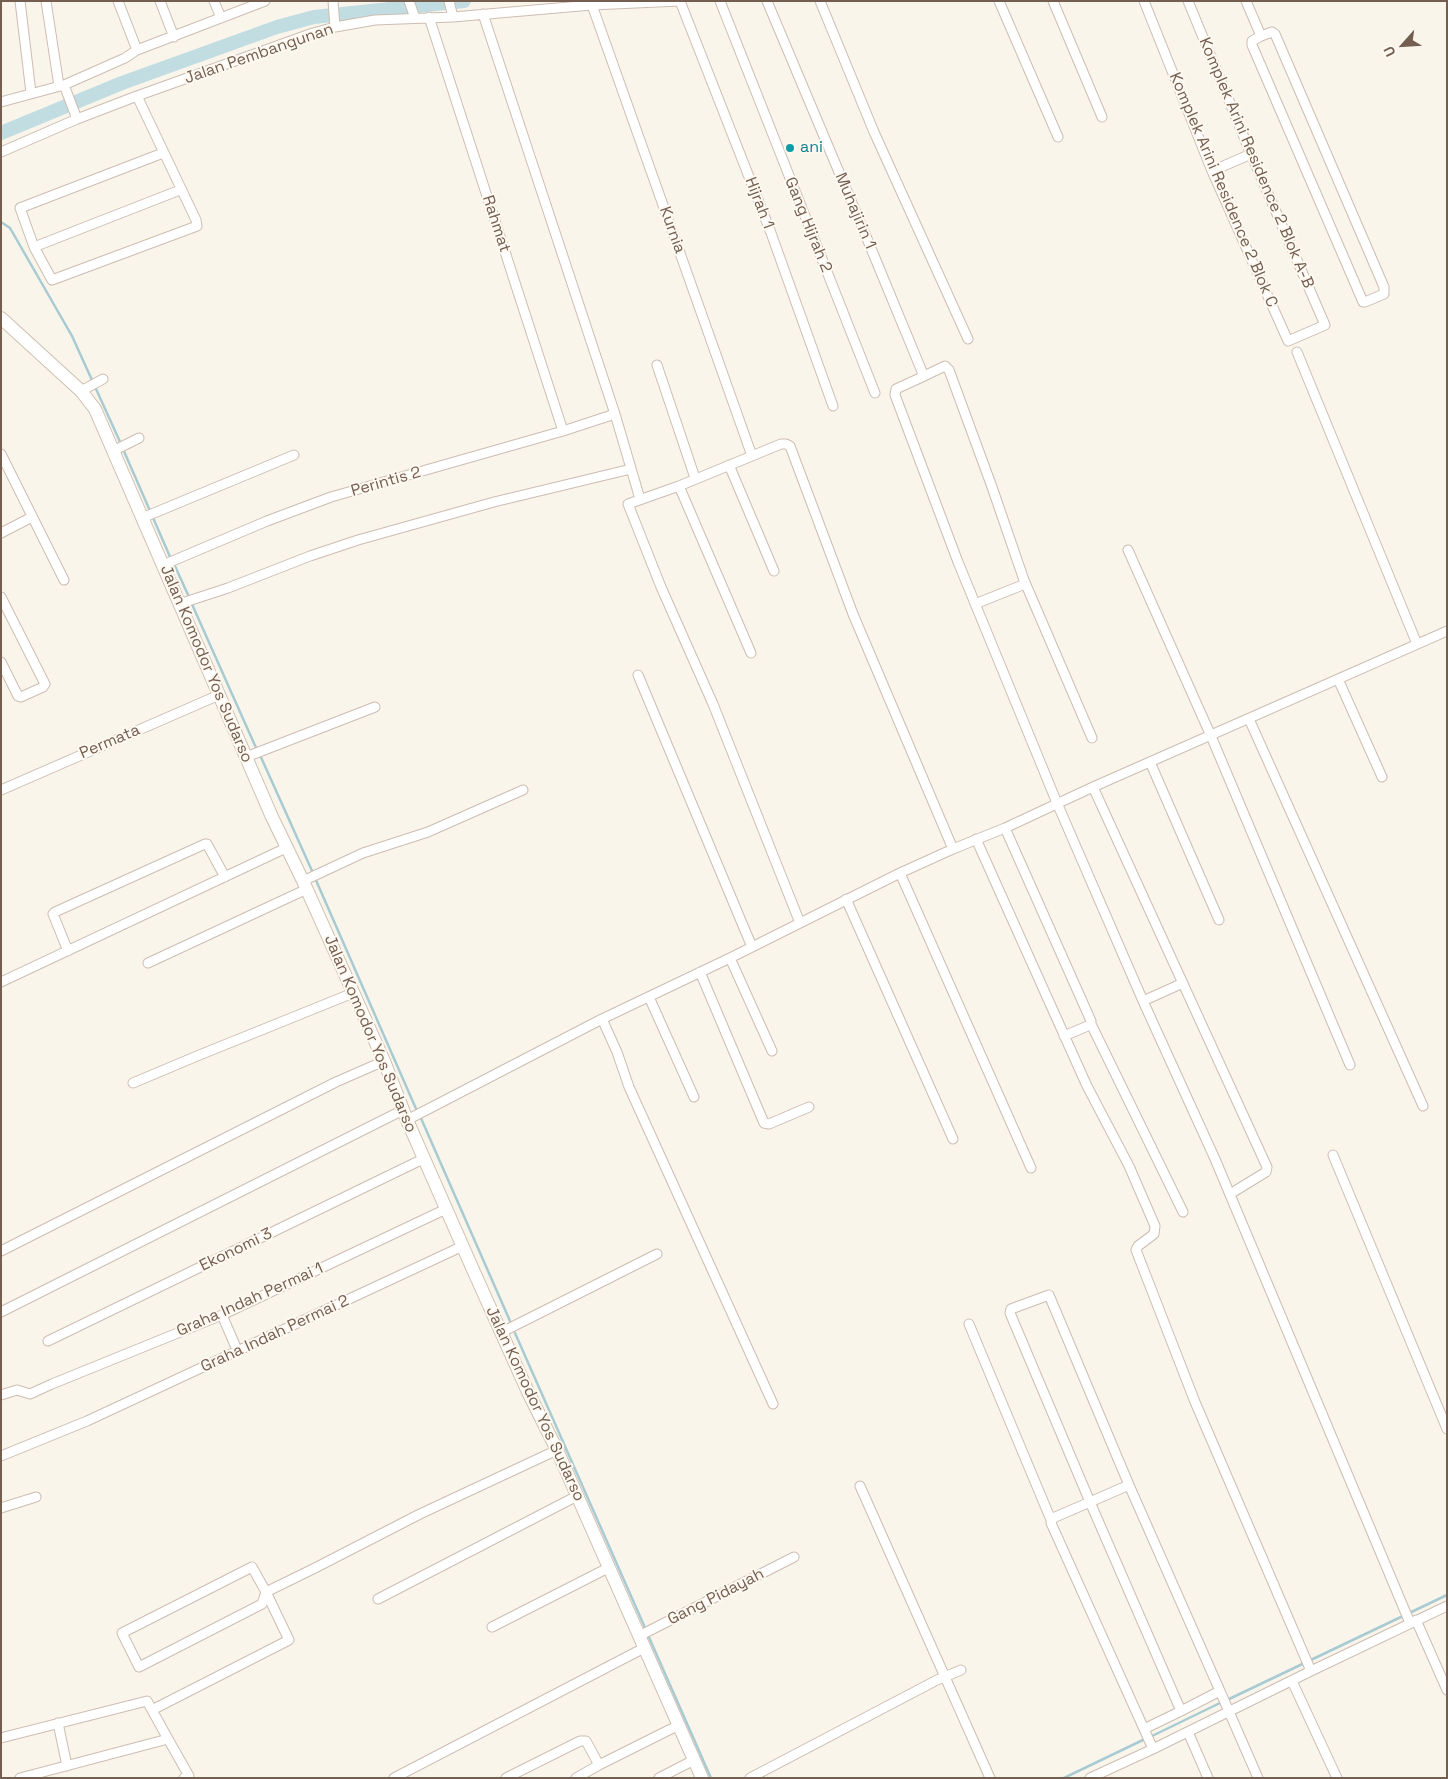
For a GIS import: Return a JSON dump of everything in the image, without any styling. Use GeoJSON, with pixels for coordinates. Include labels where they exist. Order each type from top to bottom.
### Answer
{"type":"FeatureCollection","features":[{"type":"Feature","properties":{"kind":"street"},"geometry":{"type":"LineString","coordinates":[[20,1],[31,93]]}},
{"type":"Feature","properties":{"kind":"street"},"geometry":{"type":"LineString","coordinates":[[46,1],[61,85],[68,95],[77,119]]}},
{"type":"Feature","properties":{"kind":"street"},"geometry":{"type":"LineString","coordinates":[[118,1],[137,50]]}},
{"type":"Feature","properties":{"kind":"street"},"geometry":{"type":"LineString","coordinates":[[160,1],[174,36]]}},
{"type":"Feature","properties":{"kind":"street"},"geometry":{"type":"LineString","coordinates":[[214,1],[221,18]]}},
{"type":"Feature","properties":{"kind":"street"},"geometry":{"type":"LineString","coordinates":[[1,102],[61,85],[125,58],[137,50],[264,1]]}},
{"type":"Feature","properties":{"kind":"street"},"geometry":{"type":"LineString","coordinates":[[408,1],[414,15]]}},
{"type":"Feature","properties":{"kind":"street","name":"Jalan Pembangunan"},"geometry":{"type":"LineString","coordinates":[[1,152],[77,119],[335,23],[414,15],[429,17],[451,9],[483,14],[521,5],[592,5],[680,1]]}},
{"type":"Feature","properties":{"kind":"street","name":"Hijrah 1"},"geometry":{"type":"LineString","coordinates":[[680,1],[771,233],[833,406]]}},
{"type":"Feature","properties":{"kind":"street","name":"Gang Hijrah 2"},"geometry":{"type":"LineString","coordinates":[[720,1],[875,393]]}},
{"type":"Feature","properties":{"kind":"street","name":"Muhajirin 1"},"geometry":{"type":"LineString","coordinates":[[767,1],[920,366],[923,374],[920,378]]}},
{"type":"Feature","properties":{"kind":"street"},"geometry":{"type":"LineString","coordinates":[[820,1],[874,132],[968,340]]}},
{"type":"Feature","properties":{"kind":"street"},"geometry":{"type":"LineString","coordinates":[[999,1],[1058,138]]}},
{"type":"Feature","properties":{"kind":"street"},"geometry":{"type":"LineString","coordinates":[[1053,1],[1102,117]]}},
{"type":"Feature","properties":{"kind":"street","name":"Komplek Arini Residence 2 Blok C"},"geometry":{"type":"LineString","coordinates":[[1144,1],[1212,172],[1288,341],[1325,325]]}},
{"type":"Feature","properties":{"kind":"street","name":"Komplek Arini Residence 2 Blok A-B"},"geometry":{"type":"LineString","coordinates":[[1188,1],[1251,154],[1325,325]]}},
{"type":"Feature","properties":{"kind":"street"},"geometry":{"type":"LineString","coordinates":[[1246,1],[1261,36]]}},
{"type":"Feature","properties":{"kind":"street"},"geometry":{"type":"LineString","coordinates":[[334,2],[335,23]]}},
{"type":"Feature","properties":{"kind":"street","name":"Kurnia"},"geometry":{"type":"LineString","coordinates":[[592,5],[752,456]]}},
{"type":"Feature","properties":{"kind":"street"},"geometry":{"type":"LineString","coordinates":[[483,14],[615,414],[640,498]]}},
{"type":"Feature","properties":{"kind":"street","name":"Rahmat"},"geometry":{"type":"LineString","coordinates":[[429,17],[563,431]]}},
{"type":"Feature","properties":{"kind":"street"},"geometry":{"type":"LineString","coordinates":[[1272,32],[1275,34],[1384,287],[1384,294],[1363,302],[1252,45],[1252,41],[1261,36],[1272,32]]}},
{"type":"Feature","properties":{"kind":"street"},"geometry":{"type":"LineString","coordinates":[[137,96],[180,190],[196,220],[196,226],[54,280],[49,277],[19,211],[22,206],[163,153]]}},
{"type":"Feature","properties":{"kind":"street"},"geometry":{"type":"LineString","coordinates":[[1212,172],[1251,154]]}},
{"type":"Feature","properties":{"kind":"street"},"geometry":{"type":"LineString","coordinates":[[34,247],[180,190]]}},
{"type":"Feature","properties":{"kind":"street","name":"Jalan Komodor Yos Sudarso"},"geometry":{"type":"LineString","coordinates":[[1,318],[85,389],[115,450],[183,603],[219,695],[250,756],[286,848],[307,883],[446,1208],[608,1568],[641,1635],[644,1648],[702,1778]]}},
{"type":"Feature","properties":{"kind":"street"},"geometry":{"type":"LineString","coordinates":[[1297,352],[1417,644]]}},
{"type":"Feature","properties":{"kind":"street"},"geometry":{"type":"LineString","coordinates":[[657,365],[695,478]]}},
{"type":"Feature","properties":{"kind":"street"},"geometry":{"type":"LineString","coordinates":[[1092,738],[1025,584],[949,370],[945,366],[896,389],[895,395],[975,604],[1057,803],[1230,1194],[1402,1607],[1412,1621],[1447,1690]]}},
{"type":"Feature","properties":{"kind":"street"},"geometry":{"type":"LineString","coordinates":[[85,389],[101,380]]}},
{"type":"Feature","properties":{"kind":"street","name":"Perintis 2"},"geometry":{"type":"LineString","coordinates":[[166,563],[331,497],[563,431],[615,414]]}},
{"type":"Feature","properties":{"kind":"street"},"geometry":{"type":"LineString","coordinates":[[115,450],[139,438]]}},
{"type":"Feature","properties":{"kind":"street"},"geometry":{"type":"LineString","coordinates":[[800,923],[713,704],[661,587],[628,504],[640,498],[679,486],[782,444],[790,446],[853,614],[953,849]]}},
{"type":"Feature","properties":{"kind":"street"},"geometry":{"type":"LineString","coordinates":[[1,454],[64,580]]}},
{"type":"Feature","properties":{"kind":"street"},"geometry":{"type":"LineString","coordinates":[[146,517],[294,456]]}},
{"type":"Feature","properties":{"kind":"street"},"geometry":{"type":"LineString","coordinates":[[728,465],[774,571]]}},
{"type":"Feature","properties":{"kind":"street"},"geometry":{"type":"LineString","coordinates":[[183,603],[358,540],[494,502],[631,469]]}},
{"type":"Feature","properties":{"kind":"street"},"geometry":{"type":"LineString","coordinates":[[679,486],[751,653]]}},
{"type":"Feature","properties":{"kind":"street"},"geometry":{"type":"LineString","coordinates":[[1,533],[32,517]]}},
{"type":"Feature","properties":{"kind":"street"},"geometry":{"type":"LineString","coordinates":[[1128,550],[1211,736],[1350,1065]]}},
{"type":"Feature","properties":{"kind":"street"},"geometry":{"type":"LineString","coordinates":[[975,604],[1025,584]]}},
{"type":"Feature","properties":{"kind":"street"},"geometry":{"type":"LineString","coordinates":[[1,597],[45,684],[43,687],[21,697],[18,696],[1,662]]}},
{"type":"Feature","properties":{"kind":"street"},"geometry":{"type":"LineString","coordinates":[[1,1312],[408,1116],[428,1110],[602,1019],[730,958],[900,873],[1006,828],[1057,803],[1447,630]]}},
{"type":"Feature","properties":{"kind":"street"},"geometry":{"type":"LineString","coordinates":[[638,675],[752,947]]}},
{"type":"Feature","properties":{"kind":"street"},"geometry":{"type":"LineString","coordinates":[[1338,679],[1382,778]]}},
{"type":"Feature","properties":{"kind":"street","name":"Permata"},"geometry":{"type":"LineString","coordinates":[[2,786],[219,695]]}},
{"type":"Feature","properties":{"kind":"street"},"geometry":{"type":"LineString","coordinates":[[250,756],[375,707]]}},
{"type":"Feature","properties":{"kind":"street"},"geometry":{"type":"LineString","coordinates":[[1249,719],[1423,1106]]}},
{"type":"Feature","properties":{"kind":"street"},"geometry":{"type":"LineString","coordinates":[[1150,762],[1219,920]]}},
{"type":"Feature","properties":{"kind":"street"},"geometry":{"type":"LineString","coordinates":[[1093,787],[1267,1167],[1266,1172],[1230,1194]]}},
{"type":"Feature","properties":{"kind":"street"},"geometry":{"type":"LineString","coordinates":[[148,962],[363,853],[428,832],[523,790]]}},
{"type":"Feature","properties":{"kind":"street"},"geometry":{"type":"LineString","coordinates":[[1006,828],[1090,1017],[1091,1024],[1183,1212]]}},
{"type":"Feature","properties":{"kind":"street"},"geometry":{"type":"LineString","coordinates":[[976,840],[1087,1086],[1129,1166],[1155,1226],[1154,1234],[1138,1246],[1136,1250],[1195,1402],[1310,1668]]}},
{"type":"Feature","properties":{"kind":"street"},"geometry":{"type":"LineString","coordinates":[[68,951],[53,914],[55,912],[205,844],[208,844],[225,877]]}},
{"type":"Feature","properties":{"kind":"street"},"geometry":{"type":"LineString","coordinates":[[1,982],[286,848]]}},
{"type":"Feature","properties":{"kind":"street"},"geometry":{"type":"LineString","coordinates":[[900,873],[1031,1168]]}},
{"type":"Feature","properties":{"kind":"street"},"geometry":{"type":"LineString","coordinates":[[846,899],[953,1139]]}},
{"type":"Feature","properties":{"kind":"street"},"geometry":{"type":"LineString","coordinates":[[730,958],[772,1051]]}},
{"type":"Feature","properties":{"kind":"street"},"geometry":{"type":"LineString","coordinates":[[700,972],[764,1123],[769,1124],[809,1108]]}},
{"type":"Feature","properties":{"kind":"street"},"geometry":{"type":"LineString","coordinates":[[1143,1001],[1183,984]]}},
{"type":"Feature","properties":{"kind":"street"},"geometry":{"type":"LineString","coordinates":[[133,1084],[353,993]]}},
{"type":"Feature","properties":{"kind":"street"},"geometry":{"type":"LineString","coordinates":[[649,997],[694,1097]]}},
{"type":"Feature","properties":{"kind":"street"},"geometry":{"type":"LineString","coordinates":[[602,1019],[617,1052],[628,1087],[773,1404]]}},
{"type":"Feature","properties":{"kind":"street"},"geometry":{"type":"LineString","coordinates":[[1064,1036],[1091,1024]]}},
{"type":"Feature","properties":{"kind":"street"},"geometry":{"type":"LineString","coordinates":[[1,1251],[336,1082],[384,1061]]}},
{"type":"Feature","properties":{"kind":"street"},"geometry":{"type":"LineString","coordinates":[[1333,1155],[1447,1429]]}},
{"type":"Feature","properties":{"kind":"street","name":"Ekonomi 3"},"geometry":{"type":"LineString","coordinates":[[48,1341],[424,1158]]}},
{"type":"Feature","properties":{"kind":"street","name":"Graha Indah Permai 1"},"geometry":{"type":"LineString","coordinates":[[1,1395],[17,1390],[23,1390],[30,1394],[222,1315],[446,1208]]}},
{"type":"Feature","properties":{"kind":"street","name":"Graha Indah Permai 2"},"geometry":{"type":"LineString","coordinates":[[1,1456],[87,1421],[464,1246]]}},
{"type":"Feature","properties":{"kind":"street"},"geometry":{"type":"LineString","coordinates":[[502,1332],[657,1254]]}},
{"type":"Feature","properties":{"kind":"street"},"geometry":{"type":"LineString","coordinates":[[1181,1711],[1010,1313],[1011,1309],[1049,1295],[1129,1485],[1258,1778]]}},
{"type":"Feature","properties":{"kind":"street"},"geometry":{"type":"LineString","coordinates":[[222,1315],[238,1352]]}},
{"type":"Feature","properties":{"kind":"street"},"geometry":{"type":"LineString","coordinates":[[968,1324],[1051,1520],[1153,1748]]}},
{"type":"Feature","properties":{"kind":"street"},"geometry":{"type":"LineString","coordinates":[[152,1710],[289,1640],[266,1592],[252,1567],[122,1633],[139,1667],[262,1604],[266,1592],[420,1514],[556,1450]]}},
{"type":"Feature","properties":{"kind":"street"},"geometry":{"type":"LineString","coordinates":[[1051,1520],[1129,1485]]}},
{"type":"Feature","properties":{"kind":"street"},"geometry":{"type":"LineString","coordinates":[[860,1486],[990,1778]]}},
{"type":"Feature","properties":{"kind":"street"},"geometry":{"type":"LineString","coordinates":[[378,1599],[577,1496]]}},
{"type":"Feature","properties":{"kind":"street"},"geometry":{"type":"LineString","coordinates":[[1,1508],[36,1497]]}},
{"type":"Feature","properties":{"kind":"street","name":"Gang Pidayah"},"geometry":{"type":"LineString","coordinates":[[641,1635],[794,1557]]}},
{"type":"Feature","properties":{"kind":"street"},"geometry":{"type":"LineString","coordinates":[[492,1627],[608,1568]]}},
{"type":"Feature","properties":{"kind":"street"},"geometry":{"type":"LineString","coordinates":[[1090,1778],[1292,1680],[1310,1668],[1447,1606]]}},
{"type":"Feature","properties":{"kind":"street"},"geometry":{"type":"LineString","coordinates":[[394,1778],[644,1648]]}},
{"type":"Feature","properties":{"kind":"street"},"geometry":{"type":"LineString","coordinates":[[750,1778],[961,1670]]}},
{"type":"Feature","properties":{"kind":"street"},"geometry":{"type":"LineString","coordinates":[[1292,1680],[1337,1778]]}},
{"type":"Feature","properties":{"kind":"street"},"geometry":{"type":"LineString","coordinates":[[1144,1730],[1220,1693]]}},
{"type":"Feature","properties":{"kind":"street"},"geometry":{"type":"LineString","coordinates":[[1,1738],[147,1701],[189,1776],[184,1778]]}},
{"type":"Feature","properties":{"kind":"street"},"geometry":{"type":"LineString","coordinates":[[58,1723],[67,1766]]}},
{"type":"Feature","properties":{"kind":"street"},"geometry":{"type":"LineString","coordinates":[[576,1778],[679,1725]]}},
{"type":"Feature","properties":{"kind":"street"},"geometry":{"type":"LineString","coordinates":[[1188,1732],[1208,1778]]}},
{"type":"Feature","properties":{"kind":"street"},"geometry":{"type":"LineString","coordinates":[[20,1778],[168,1739]]}},
{"type":"Feature","properties":{"kind":"street"},"geometry":{"type":"LineString","coordinates":[[506,1778],[580,1741],[586,1741],[599,1765]]}},
{"type":"Feature","properties":{"kind":"street"},"geometry":{"type":"LineString","coordinates":[[659,1778],[694,1760]]}},
{"type":"Feature","properties":{"kind":"waterway"},"geometry":{"type":"LineString","coordinates":[[1,133],[122,83],[277,27],[314,17],[464,1]]}},
{"type":"Feature","properties":{"kind":"waterway"},"geometry":{"type":"LineString","coordinates":[[1,222],[10,228],[72,336],[121,444]]}},
{"type":"Feature","properties":{"kind":"waterway"},"geometry":{"type":"LineString","coordinates":[[123,449],[171,559]]}},
{"type":"Feature","properties":{"kind":"waterway"},"geometry":{"type":"LineString","coordinates":[[174,564],[189,597]]}},
{"type":"Feature","properties":{"kind":"waterway"},"geometry":{"type":"LineString","coordinates":[[191,602],[257,750]]}},
{"type":"Feature","properties":{"kind":"waterway"},"geometry":{"type":"LineString","coordinates":[[260,755],[313,873]]}},
{"type":"Feature","properties":{"kind":"waterway"},"geometry":{"type":"LineString","coordinates":[[315,878],[417,1111]]}},
{"type":"Feature","properties":{"kind":"waterway"},"geometry":{"type":"LineString","coordinates":[[420,1116],[510,1321]]}},
{"type":"Feature","properties":{"kind":"waterway"},"geometry":{"type":"LineString","coordinates":[[515,1333],[646,1630]]}},
{"type":"Feature","properties":{"kind":"waterway"},"geometry":{"type":"LineString","coordinates":[[1227,1700],[1447,1595]]}},
{"type":"Feature","properties":{"kind":"waterway"},"geometry":{"type":"LineString","coordinates":[[648,1635],[711,1778]]}},
{"type":"Feature","properties":{"kind":"waterway"},"geometry":{"type":"LineString","coordinates":[[1150,1737],[1222,1702]]}},
{"type":"Feature","properties":{"kind":"waterway"},"geometry":{"type":"LineString","coordinates":[[1064,1778],[1145,1739]]}},
{"type":"Feature","properties":{"kind":"place","name":"ani"},"geometry":{"type":"Point","coordinates":[790,148]}}]}
